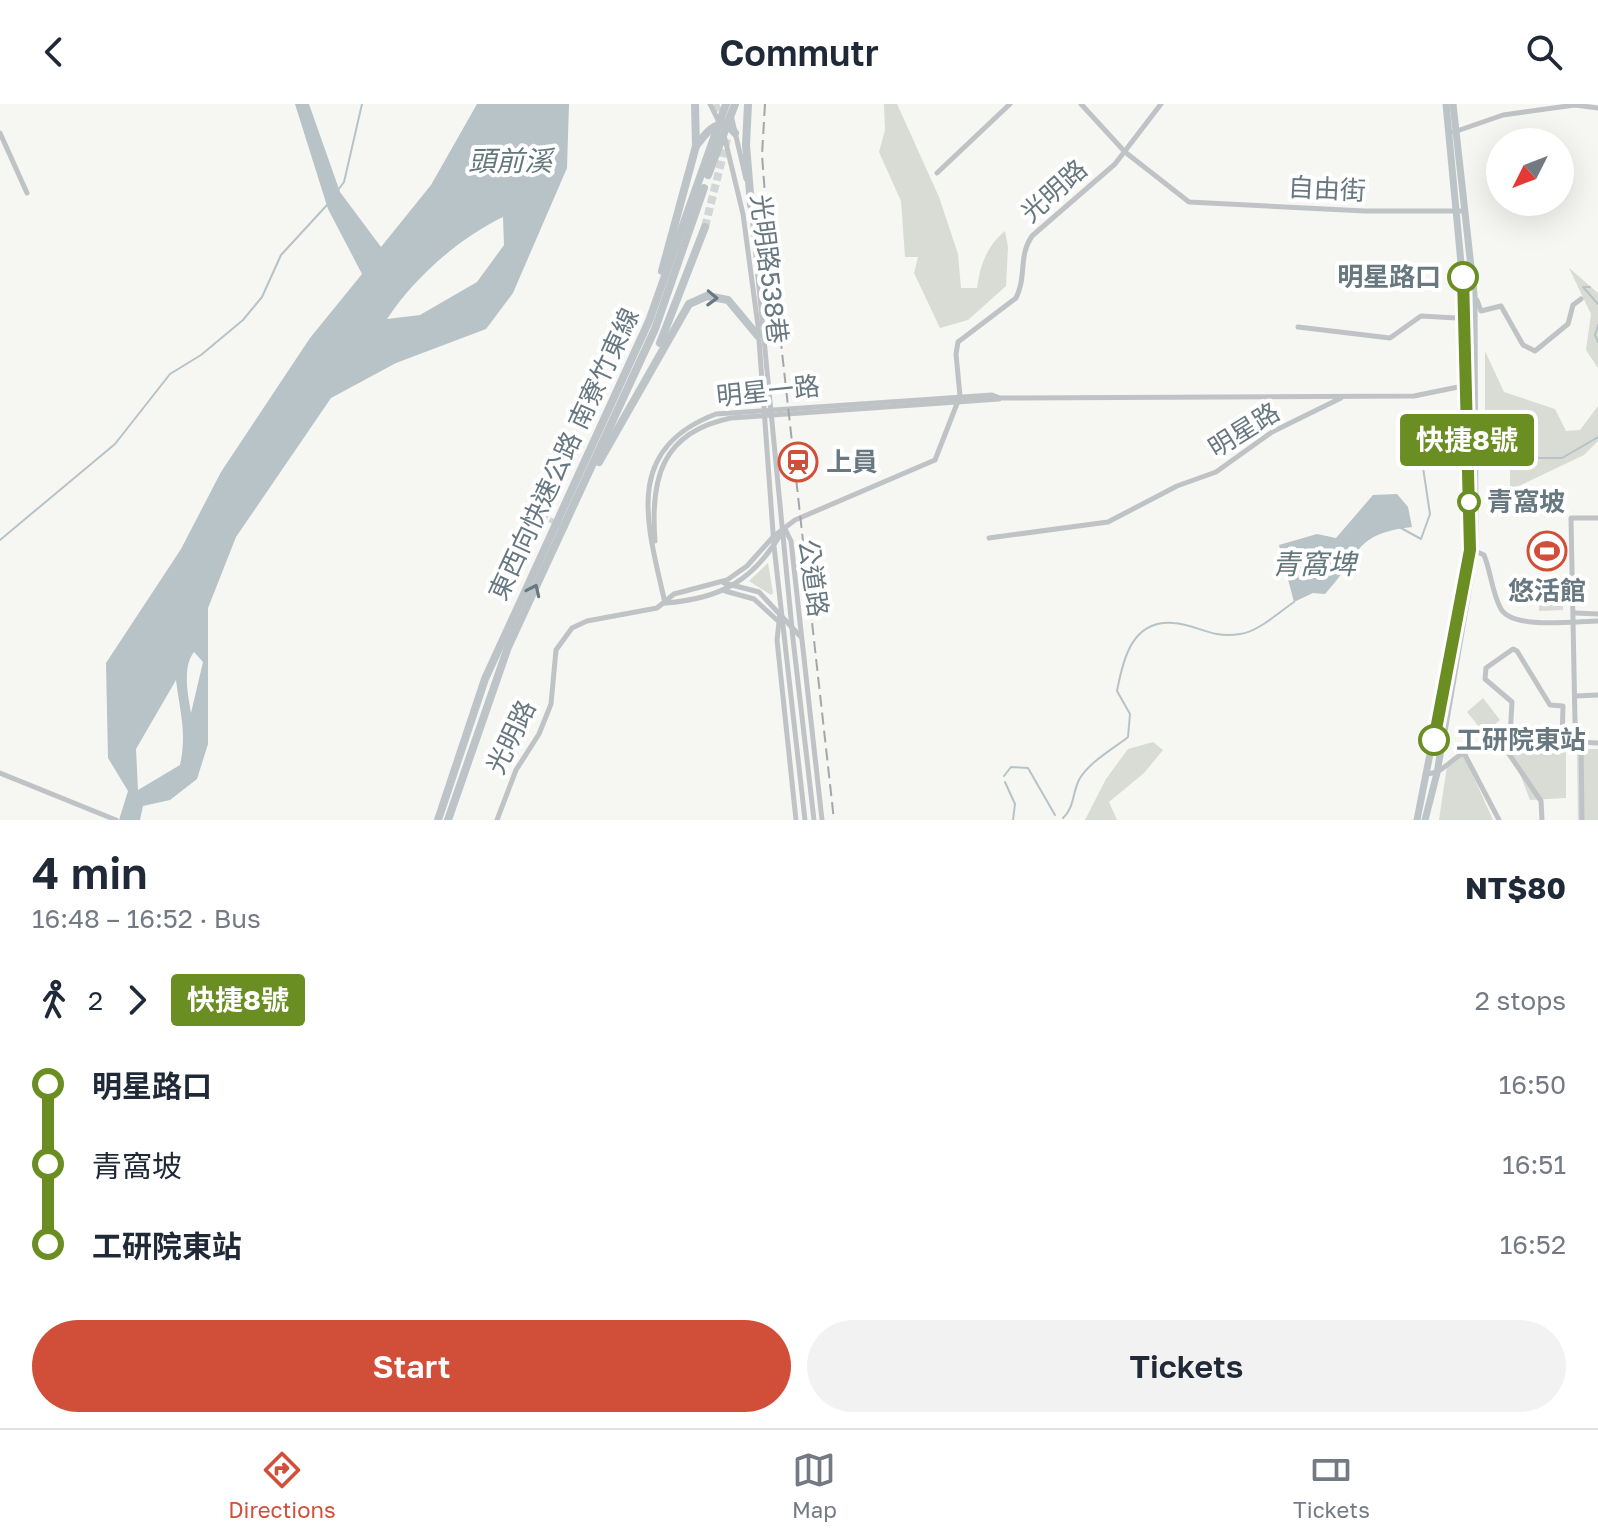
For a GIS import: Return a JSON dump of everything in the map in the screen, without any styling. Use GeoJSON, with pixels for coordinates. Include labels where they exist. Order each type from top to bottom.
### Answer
{"type":"FeatureCollection","features":[{"type":"Feature","properties":{"kind":"highway"},"geometry":{"type":"LineString","coordinates":[[649,321],[696,146],[695,104]]}},
{"type":"Feature","properties":{"kind":"highway"},"geometry":{"type":"LineString","coordinates":[[728,105],[742,104]]}},
{"type":"Feature","properties":{"kind":"highway"},"geometry":{"type":"LineString","coordinates":[[748,104],[746,145],[751,205]]}},
{"type":"Feature","properties":{"kind":"highway","name":"東西向快速公路 南寮竹東線"},"geometry":{"type":"LineString","coordinates":[[448,820],[503,659],[655,329],[728,105]]}},
{"type":"Feature","properties":{"kind":"highway"},"geometry":{"type":"LineString","coordinates":[[696,146],[709,129],[720,123],[727,124],[735,133]]}},
{"type":"Feature","properties":{"kind":"highway","name":"東西向快速公路 南寮竹東線"},"geometry":{"type":"LineString","coordinates":[[438,820],[485,679],[649,321],[706,173]]}},
{"type":"Feature","properties":{"kind":"highway"},"geometry":{"type":"LineString","coordinates":[[648,373],[705,227]]}},
{"type":"Feature","properties":{"kind":"highway"},"geometry":{"type":"LineString","coordinates":[[579,493],[681,312],[700,297],[714,296],[728,300],[758,336]]}},
{"type":"Feature","properties":{"kind":"main road"},"geometry":{"type":"LineString","coordinates":[[1446,104],[1453,132]]}},
{"type":"Feature","properties":{"kind":"main road"},"geometry":{"type":"LineString","coordinates":[[1425,820],[1472,550],[1477,384],[1470,319],[1464,295],[1453,104]]}},
{"type":"Feature","properties":{"kind":"main road"},"geometry":{"type":"LineString","coordinates":[[1460,211],[1474,294],[1466,385],[1472,550]]}},
{"type":"Feature","properties":{"kind":"main road"},"geometry":{"type":"LineString","coordinates":[[1417,820],[1432,773]]}},
{"type":"Feature","properties":{"kind":"street","name":"光明路538巷"},"geometry":{"type":"LineString","coordinates":[[710,104],[720,123],[741,201],[758,336],[774,541]]}},
{"type":"Feature","properties":{"kind":"street"},"geometry":{"type":"LineString","coordinates":[[937,173],[1010,104]]}},
{"type":"Feature","properties":{"kind":"street"},"geometry":{"type":"LineString","coordinates":[[1081,104],[1125,152]]}},
{"type":"Feature","properties":{"kind":"street","name":"光明路"},"geometry":{"type":"LineString","coordinates":[[665,603],[738,584],[785,528],[803,516],[935,460],[960,396],[956,354],[958,342],[1016,298],[1021,288],[1024,248],[1032,236],[1125,152],[1161,104]]}},
{"type":"Feature","properties":{"kind":"street","name":"光明路538巷"},"geometry":{"type":"LineString","coordinates":[[728,105],[751,205],[785,528]]}},
{"type":"Feature","properties":{"kind":"street"},"geometry":{"type":"LineString","coordinates":[[1453,132],[1503,115],[1575,105],[1598,108]]}},
{"type":"Feature","properties":{"kind":"street"},"geometry":{"type":"LineString","coordinates":[[0,133],[27,193]]}},
{"type":"Feature","properties":{"kind":"street","name":"自由街"},"geometry":{"type":"LineString","coordinates":[[1125,152],[1189,202],[1365,211],[1460,211]]}},
{"type":"Feature","properties":{"kind":"street"},"geometry":{"type":"LineString","coordinates":[[1464,295],[1474,294],[1481,311],[1501,306],[1528,351],[1535,351],[1568,324],[1573,305],[1581,299]]}},
{"type":"Feature","properties":{"kind":"street"},"geometry":{"type":"LineString","coordinates":[[1298,327],[1390,338],[1421,316],[1470,319]]}},
{"type":"Feature","properties":{"kind":"street","name":"明星路"},"geometry":{"type":"LineString","coordinates":[[989,538],[1108,522],[1177,486],[1216,472],[1272,432],[1341,397],[1414,396],[1477,384]]}},
{"type":"Feature","properties":{"kind":"street","name":"明星一路"},"geometry":{"type":"LineString","coordinates":[[665,603],[649,503],[651,474],[664,450],[688,426],[716,414],[992,395],[1000,398],[1341,397]]}},
{"type":"Feature","properties":{"kind":"street"},"geometry":{"type":"LineString","coordinates":[[1582,820],[1581,742],[1575,722],[1571,518],[1598,518]]}},
{"type":"Feature","properties":{"kind":"street","name":"光明路"},"geometry":{"type":"LineString","coordinates":[[497,820],[516,770],[539,734],[551,704],[555,655],[563,637],[587,621],[657,608],[674,594],[719,583],[747,566],[785,528]]}},
{"type":"Feature","properties":{"kind":"street","name":"公道路"},"geometry":{"type":"LineString","coordinates":[[785,528],[792,626],[814,820]]}},
{"type":"Feature","properties":{"kind":"street","name":"公道路"},"geometry":{"type":"LineString","coordinates":[[785,528],[791,541],[822,820]]}},
{"type":"Feature","properties":{"kind":"street","name":"公道路"},"geometry":{"type":"LineString","coordinates":[[774,541],[805,820]]}},
{"type":"Feature","properties":{"kind":"street"},"geometry":{"type":"LineString","coordinates":[[1472,550],[1484,555],[1504,614],[1529,622],[1598,621]]}},
{"type":"Feature","properties":{"kind":"street","name":"公道路"},"geometry":{"type":"LineString","coordinates":[[719,583],[738,584],[759,592],[781,612],[801,638]]}},
{"type":"Feature","properties":{"kind":"street","name":"公道路"},"geometry":{"type":"LineString","coordinates":[[716,592],[734,591],[749,596],[777,620],[785,639]]}},
{"type":"Feature","properties":{"kind":"street","name":"公道路"},"geometry":{"type":"LineString","coordinates":[[781,612],[777,620],[781,690],[796,820]]}},
{"type":"Feature","properties":{"kind":"street"},"geometry":{"type":"LineString","coordinates":[[1575,613],[1598,614]]}},
{"type":"Feature","properties":{"kind":"street"},"geometry":{"type":"LineString","coordinates":[[1542,820],[1541,801],[1509,754],[1512,702],[1485,679],[1486,668],[1513,649],[1550,705],[1563,706],[1562,742]]}},
{"type":"Feature","properties":{"kind":"street"},"geometry":{"type":"LineString","coordinates":[[781,690],[789,689]]}},
{"type":"Feature","properties":{"kind":"street"},"geometry":{"type":"LineString","coordinates":[[1575,696],[1598,695]]}},
{"type":"Feature","properties":{"kind":"street"},"geometry":{"type":"LineString","coordinates":[[1432,773],[1464,753],[1512,742],[1598,743]]}},
{"type":"Feature","properties":{"kind":"street"},"geometry":{"type":"LineString","coordinates":[[1464,753],[1499,820]]}},
{"type":"Feature","properties":{"kind":"street"},"geometry":{"type":"LineString","coordinates":[[0,773],[116,820]]}},
{"type":"Feature","properties":{"kind":"shaded area"},"geometry":{"type":"Polygon","coordinates":[[[884,104],[897,104],[939,197],[958,254],[961,288],[977,288],[985,256],[1005,231],[1008,247],[1006,286],[968,320],[940,328],[914,273],[918,257],[905,257],[901,201],[879,152],[885,130],[884,104]]]}},
{"type":"Feature","properties":{"kind":"shaded area"},"geometry":{"type":"Polygon","coordinates":[[[1569,268],[1598,293],[1598,368],[1586,350],[1591,314],[1569,268]]]}},
{"type":"Feature","properties":{"kind":"shaded area"},"geometry":{"type":"Polygon","coordinates":[[[1485,351],[1504,392],[1555,409],[1566,431],[1580,430],[1598,406],[1598,441],[1584,455],[1510,490],[1510,448],[1485,446],[1485,351]]]}},
{"type":"Feature","properties":{"kind":"shaded area"},"geometry":{"type":"Polygon","coordinates":[[[768,563],[773,593],[771,595],[749,581],[768,563]]]}},
{"type":"Feature","properties":{"kind":"shaded area"},"geometry":{"type":"Polygon","coordinates":[[[1563,584],[1563,610],[1539,611],[1539,585],[1563,584]]]}},
{"type":"Feature","properties":{"kind":"shaded area"},"geometry":{"type":"Polygon","coordinates":[[[1483,698],[1500,720],[1484,733],[1467,712],[1483,698]]]}},
{"type":"Feature","properties":{"kind":"shaded area"},"geometry":{"type":"Polygon","coordinates":[[[1153,742],[1163,750],[1144,773],[1109,802],[1117,820],[1085,820],[1106,779],[1128,749],[1153,742]]]}},
{"type":"Feature","properties":{"kind":"shaded area"},"geometry":{"type":"Polygon","coordinates":[[[1509,745],[1566,749],[1566,798],[1530,800],[1509,745]]]}},
{"type":"Feature","properties":{"kind":"shaded area"},"geometry":{"type":"Polygon","coordinates":[[[1577,749],[1598,749],[1598,820],[1578,820],[1577,749]]]}},
{"type":"Feature","properties":{"kind":"shaded area"},"geometry":{"type":"Polygon","coordinates":[[[1463,753],[1493,820],[1439,820],[1447,766],[1463,753]]]}},
{"type":"Feature","properties":{"kind":"water","name":"頭前溪"},"geometry":{"type":"Polygon","coordinates":[[[295,104],[309,104],[340,192],[381,247],[431,185],[477,104],[569,104],[567,168],[513,293],[486,329],[396,363],[331,398],[236,537],[208,608],[208,744],[197,779],[170,800],[143,806],[140,820],[119,820],[128,791],[108,758],[106,663],[181,549],[221,472],[310,338],[362,274],[328,209],[295,104]],[[503,217],[470,236],[439,260],[410,289],[387,319],[420,315],[477,282],[504,245],[503,217]],[[194,652],[190,658],[187,681],[191,713],[203,662],[194,652]],[[176,680],[136,749],[138,790],[180,765],[183,732],[176,680]]]}},
{"type":"Feature","properties":{"kind":"water","name":"青窩埤"},"geometry":{"type":"Polygon","coordinates":[[[1397,494],[1408,507],[1412,527],[1392,530],[1367,541],[1325,594],[1313,593],[1294,602],[1279,545],[1317,534],[1336,538],[1373,495],[1397,494]]]}},
{"type":"Feature","properties":{"kind":"waterway"},"geometry":{"type":"LineString","coordinates":[[338,190],[344,182],[362,104]]}},
{"type":"Feature","properties":{"kind":"waterway"},"geometry":{"type":"LineString","coordinates":[[0,540],[115,444],[170,374],[201,355],[243,320],[262,297],[281,255],[327,205]]}},
{"type":"Feature","properties":{"kind":"waterway"},"geometry":{"type":"LineString","coordinates":[[1590,287],[1583,287],[1598,304]]}},
{"type":"Feature","properties":{"kind":"waterway"},"geometry":{"type":"LineString","coordinates":[[1598,325],[1595,335],[1598,342]]}},
{"type":"Feature","properties":{"kind":"waterway"},"geometry":{"type":"LineString","coordinates":[[1480,450],[1508,458],[1562,458],[1598,437]]}},
{"type":"Feature","properties":{"kind":"waterway"},"geometry":{"type":"LineString","coordinates":[[1401,528],[1421,539],[1430,514],[1422,461],[1456,442],[1464,445]]}},
{"type":"Feature","properties":{"kind":"waterway"},"geometry":{"type":"LineString","coordinates":[[1063,818],[1070,809],[1080,778],[1096,761],[1128,737],[1130,714],[1117,691],[1127,655],[1139,635],[1159,624],[1173,623],[1220,635],[1240,634],[1261,626],[1294,602]]}},
{"type":"Feature","properties":{"kind":"waterway"},"geometry":{"type":"LineString","coordinates":[[1004,776],[1011,767],[1028,768],[1055,815]]}},
{"type":"Feature","properties":{"kind":"waterway"},"geometry":{"type":"LineString","coordinates":[[1005,782],[1015,804],[1013,820]]}},
{"type":"Feature","properties":{"kind":"tunnel"},"geometry":{"type":"LineString","coordinates":[[715,104],[722,122]]}},
{"type":"Feature","properties":{"kind":"tunnel"},"geometry":{"type":"LineString","coordinates":[[705,227],[727,139]]}},
{"type":"Feature","properties":{"kind":"tunnel"},"geometry":{"type":"LineString","coordinates":[[543,516],[567,529]]}},
{"type":"Feature","properties":{"kind":"railway"},"geometry":{"type":"LineString","coordinates":[[765,104],[762,155],[766,208],[834,820]]}},
{"type":"Feature","properties":{"kind":"bus line","name":"快捷8號"},"geometry":{"type":"LineString","coordinates":[[1434,740],[1470,550],[1463,277]]}},
{"type":"Feature","properties":{"kind":"place","name":"明星路口"},"geometry":{"type":"Point","coordinates":[1463,277]}},
{"type":"Feature","properties":{"kind":"place","name":"上員"},"geometry":{"type":"Point","coordinates":[798,462]}},
{"type":"Feature","properties":{"kind":"place","name":"青窩坡"},"geometry":{"type":"Point","coordinates":[1469,502]}},
{"type":"Feature","properties":{"kind":"place","name":"悠活館"},"geometry":{"type":"Point","coordinates":[1547,551]}},
{"type":"Feature","properties":{"kind":"place","name":"工研院東站"},"geometry":{"type":"Point","coordinates":[1434,740]}}]}
